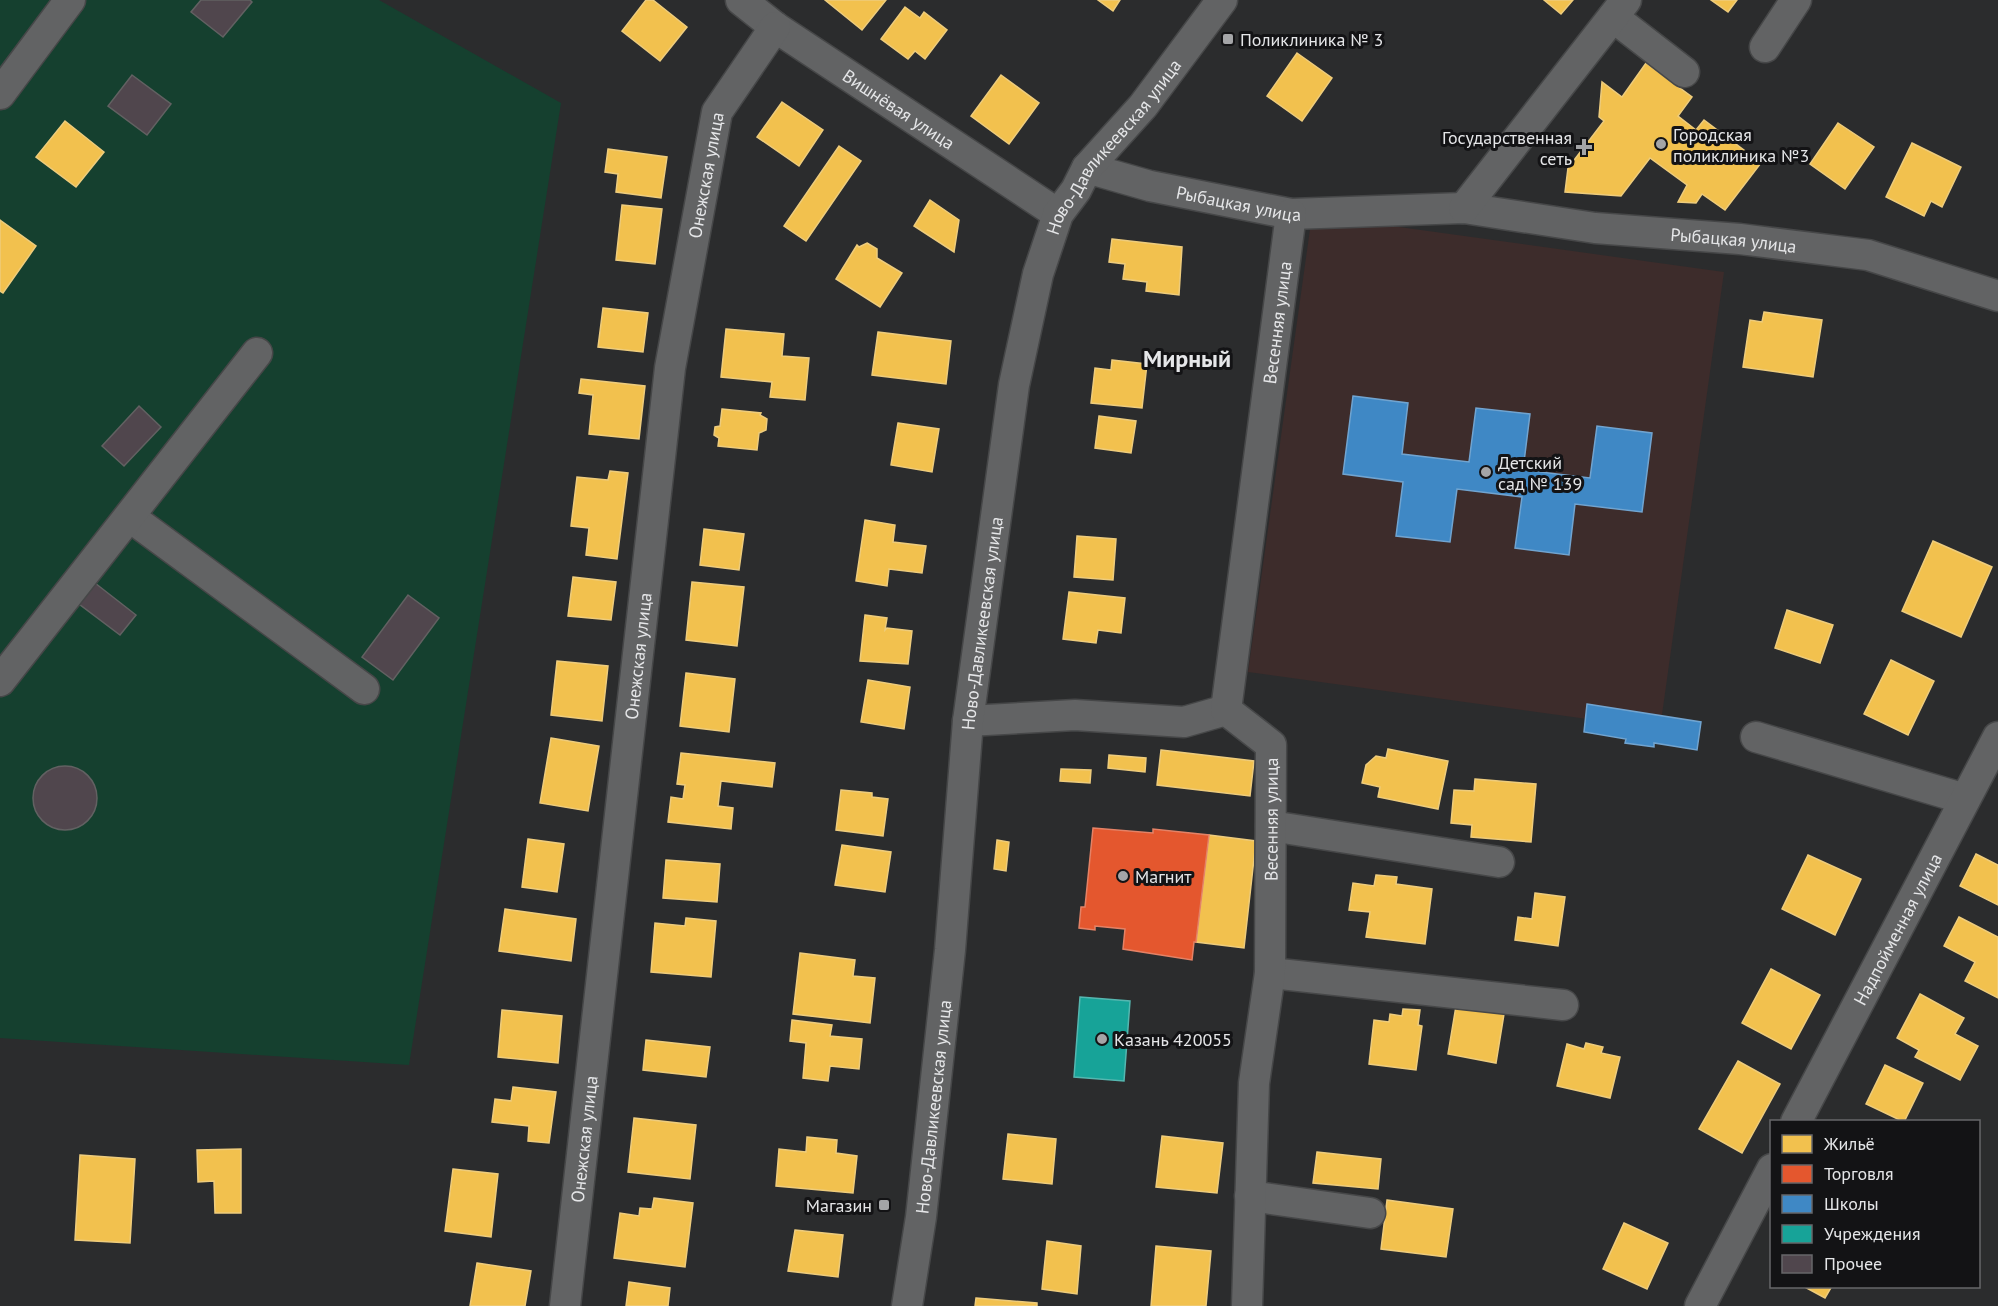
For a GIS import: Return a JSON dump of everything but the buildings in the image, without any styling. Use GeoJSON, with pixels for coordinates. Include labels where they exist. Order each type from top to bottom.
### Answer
{"type":"FeatureCollection","features":[{"type":"Feature","properties":{"kind":"street"},"geometry":{"type":"LineString","coordinates":[[0,94],[70,0]]}},
{"type":"Feature","properties":{"kind":"street","name":"Вишнёвая улица"},"geometry":{"type":"LineString","coordinates":[[741,0],[775,27],[1058,214]]}},
{"type":"Feature","properties":{"kind":"street"},"geometry":{"type":"LineString","coordinates":[[1765,47],[1796,0]]}},
{"type":"Feature","properties":{"kind":"street","name":"Ново-Давликеевская улица"},"geometry":{"type":"LineString","coordinates":[[907,1306],[921,1217],[950,950],[968,721],[1014,385],[1038,274],[1058,214],[1076,190],[1086,168],[1143,106],[1212,4]]}},
{"type":"Feature","properties":{"kind":"street"},"geometry":{"type":"LineString","coordinates":[[1464,208],[1619,8],[1684,72]]}},
{"type":"Feature","properties":{"kind":"street","name":"Онежская улица"},"geometry":{"type":"LineString","coordinates":[[565,1306],[670,368],[717,112],[775,27]]}},
{"type":"Feature","properties":{"kind":"street","name":"Рыбацкая улица"},"geometry":{"type":"LineString","coordinates":[[1086,168],[1150,186],[1291,214],[1464,208],[1595,228],[1740,239],[1868,255],[1998,296]]}},
{"type":"Feature","properties":{"kind":"street","name":"Весенняя улица"},"geometry":{"type":"LineString","coordinates":[[1247,1306],[1254,1083],[1270,973],[1271,745],[1226,710],[1291,214]]}},
{"type":"Feature","properties":{"kind":"street"},"geometry":{"type":"LineString","coordinates":[[0,681],[257,353]]}},
{"type":"Feature","properties":{"kind":"street"},"geometry":{"type":"LineString","coordinates":[[130,517],[364,689]]}},
{"type":"Feature","properties":{"kind":"street"},"geometry":{"type":"LineString","coordinates":[[968,721],[1075,715],[1184,722],[1226,710]]}},
{"type":"Feature","properties":{"kind":"street","name":"Надпойменная улица"},"geometry":{"type":"LineString","coordinates":[[1797,1120],[1998,736]]}},
{"type":"Feature","properties":{"kind":"street"},"geometry":{"type":"LineString","coordinates":[[1756,737],[1965,799]]}},
{"type":"Feature","properties":{"kind":"street"},"geometry":{"type":"LineString","coordinates":[[1271,826],[1499,862]]}},
{"type":"Feature","properties":{"kind":"street"},"geometry":{"type":"LineString","coordinates":[[1270,973],[1563,1005]]}},
{"type":"Feature","properties":{"kind":"street"},"geometry":{"type":"LineString","coordinates":[[1700,1306],[1770,1173]]}},
{"type":"Feature","properties":{"kind":"street"},"geometry":{"type":"LineString","coordinates":[[1250,1196],[1370,1213]]}},
{"type":"Feature","properties":{"kind":"shaded area","name":"Детский сад № 139"},"geometry":{"type":"Polygon","coordinates":[[[1312,215],[1724,272],[1660,729],[1248,672],[1312,215]]]}},
{"type":"Feature","properties":{"kind":"green space"},"geometry":{"type":"Polygon","coordinates":[[[0,0],[379,0],[561,103],[409,1065],[0,1038],[0,0]]]}},
{"type":"Feature","properties":{"kind":"place","name":"Поликлиника № 3"},"geometry":{"type":"Point","coordinates":[1228,39]}},
{"type":"Feature","properties":{"kind":"place","name":"Городская поликлиника №3"},"geometry":{"type":"Point","coordinates":[1661,144]}},
{"type":"Feature","properties":{"kind":"place","name":"Государственная сеть"},"geometry":{"type":"Point","coordinates":[1584,147]}},
{"type":"Feature","properties":{"kind":"place","name":"Детский сад № 139"},"geometry":{"type":"Point","coordinates":[1486,472]}},
{"type":"Feature","properties":{"kind":"place","name":"Магнит"},"geometry":{"type":"Point","coordinates":[1123,876]}},
{"type":"Feature","properties":{"kind":"place","name":"Казань 420055"},"geometry":{"type":"Point","coordinates":[1102,1039]}},
{"type":"Feature","properties":{"kind":"place","name":"Магазин"},"geometry":{"type":"Point","coordinates":[884,1205]}},
{"type":"Feature","properties":{"kind":"district","name":"Мирный"},"geometry":{"type":"Point","coordinates":[1187,358]}}]}
